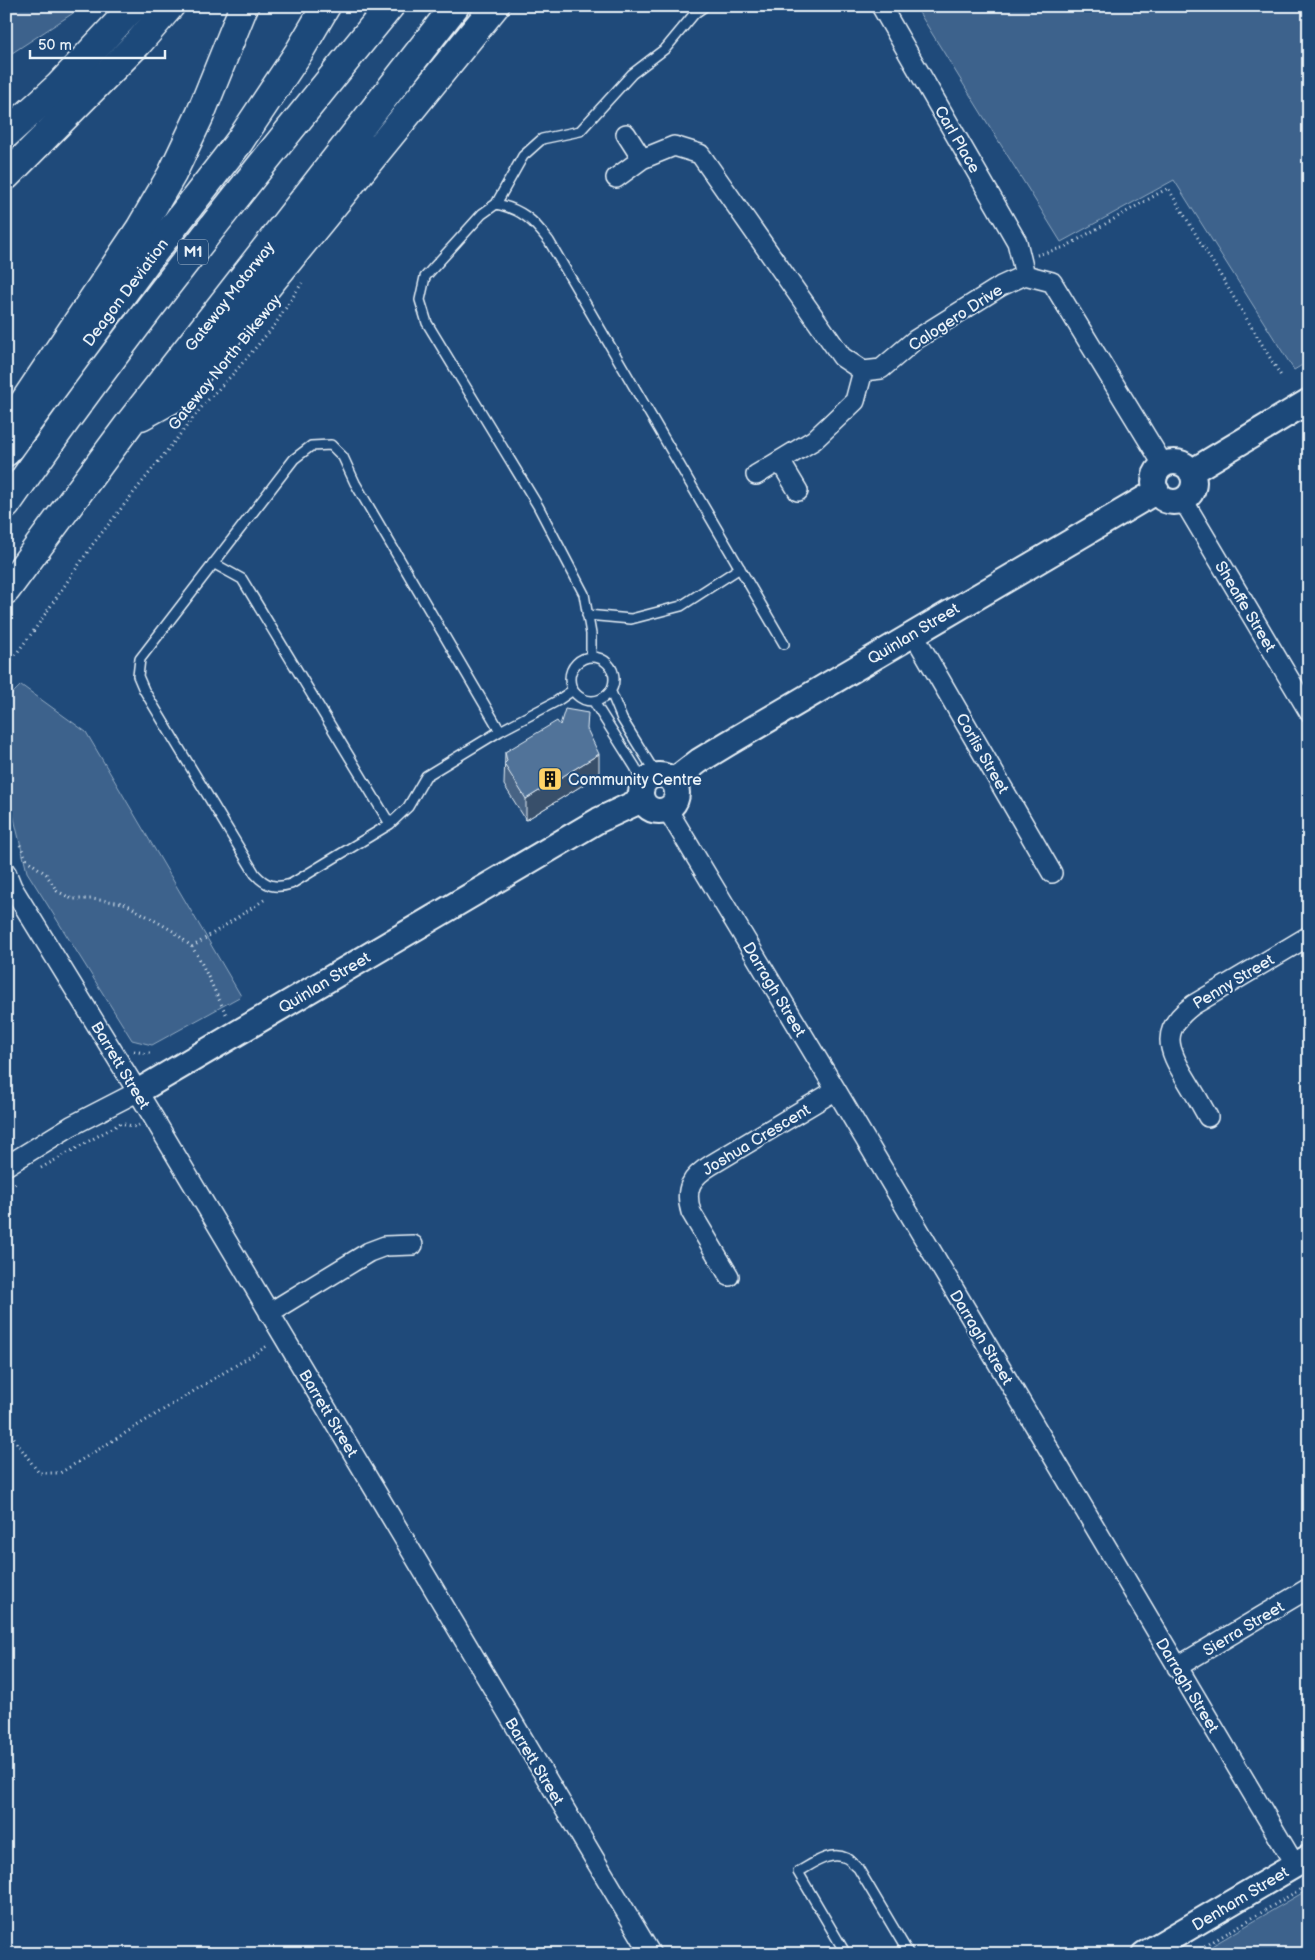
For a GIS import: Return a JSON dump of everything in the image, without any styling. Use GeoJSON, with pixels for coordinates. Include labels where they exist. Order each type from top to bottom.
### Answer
{"type":"FeatureCollection","features":[{"type":"Feature","properties":{"kind":"highway"},"geometry":{"type":"LineString","coordinates":[[6,134],[58,87],[134,6]]}},
{"type":"Feature","properties":{"kind":"highway"},"geometry":{"type":"LineString","coordinates":[[6,176],[98,85],[170,6]]}},
{"type":"Feature","properties":{"kind":"highway"},"geometry":{"type":"LineString","coordinates":[[6,429],[140,229],[172,174],[200,115],[244,6]]}},
{"type":"Feature","properties":{"kind":"highway","name":"Deagon Deviation"},"geometry":{"type":"LineString","coordinates":[[6,452],[146,262],[240,142],[299,52],[326,6]]}},
{"type":"Feature","properties":{"kind":"highway","name":"M1"},"geometry":{"type":"LineString","coordinates":[[6,505],[99,375],[254,173],[390,6]]}},
{"type":"Feature","properties":{"kind":"highway","name":"Gateway Motorway"},"geometry":{"type":"LineString","coordinates":[[6,590],[129,424],[455,6]]}},
{"type":"Feature","properties":{"kind":"highway"},"geometry":{"type":"LineString","coordinates":[[129,424],[179,395],[495,6]]}},
{"type":"Feature","properties":{"kind":"street","name":"Carl Place"},"geometry":{"type":"LineString","coordinates":[[881,6],[1017,242],[1024,268]]}},
{"type":"Feature","properties":{"kind":"street"},"geometry":{"type":"LineString","coordinates":[[626,134],[642,159]]}},
{"type":"Feature","properties":{"kind":"street"},"geometry":{"type":"LineString","coordinates":[[616,178],[642,159],[674,146],[700,154],[842,357],[863,371],[855,401],[814,440],[780,462],[756,474]]}},
{"type":"Feature","properties":{"kind":"street","name":"Calogero Drive"},"geometry":{"type":"LineString","coordinates":[[863,371],[882,369],[915,340],[1001,286],[1024,268]]}},
{"type":"Feature","properties":{"kind":"street"},"geometry":{"type":"LineString","coordinates":[[1024,268],[1052,282],[1164,466]]}},
{"type":"Feature","properties":{"kind":"street"},"geometry":{"type":"LineString","coordinates":[[1191,472],[1309,401]]}},
{"type":"Feature","properties":{"kind":"street"},"geometry":{"type":"LineString","coordinates":[[780,462],[798,491]]}},
{"type":"Feature","properties":{"kind":"street"},"geometry":{"type":"LineString","coordinates":[[1176,463],[1187,467],[1191,472],[1193,478],[1192,491],[1183,500],[1177,502],[1165,500],[1157,491],[1155,486],[1156,474],[1164,466],[1176,463]]}},
{"type":"Feature","properties":{"kind":"street","name":"Quinlan Street"},"geometry":{"type":"LineString","coordinates":[[6,1166],[71,1126],[137,1092],[592,824],[654,785],[699,761],[913,633],[1157,491]]}},
{"type":"Feature","properties":{"kind":"street","name":"Sheaffe Street"},"geometry":{"type":"LineString","coordinates":[[1183,500],[1309,712]]}},
{"type":"Feature","properties":{"kind":"street","name":"Corlis Street"},"geometry":{"type":"LineString","coordinates":[[913,633],[1052,873]]}},
{"type":"Feature","properties":{"kind":"street"},"geometry":{"type":"LineString","coordinates":[[654,785],[645,805],[655,811],[666,810]]}},
{"type":"Feature","properties":{"kind":"street","name":"Darragh Street"},"geometry":{"type":"LineString","coordinates":[[666,810],[836,1090],[1177,1667],[1302,1861]]}},
{"type":"Feature","properties":{"kind":"street","name":"Barrett Street"},"geometry":{"type":"LineString","coordinates":[[6,872],[12,887],[137,1092],[651,1954]]}},
{"type":"Feature","properties":{"kind":"street","name":"Penny Street"},"geometry":{"type":"LineString","coordinates":[[1208,1116],[1174,1058],[1170,1044],[1171,1029],[1180,1015],[1192,1004],[1309,936]]}},
{"type":"Feature","properties":{"kind":"street","name":"Joshua Crescent"},"geometry":{"type":"LineString","coordinates":[[729,1276],[691,1212],[688,1202],[692,1181],[698,1173],[836,1090]]}},
{"type":"Feature","properties":{"kind":"street"},"geometry":{"type":"LineString","coordinates":[[269,1313],[369,1252],[385,1246],[413,1245]]}},
{"type":"Feature","properties":{"kind":"street","name":"Sierra Street"},"geometry":{"type":"LineString","coordinates":[[1177,1667],[1309,1588]]}},
{"type":"Feature","properties":{"kind":"street","name":"Denham Street"},"geometry":{"type":"LineString","coordinates":[[1144,1954],[1302,1861]]}},
{"type":"Feature","properties":{"kind":"lane"},"geometry":{"type":"LineString","coordinates":[[591,656],[591,634],[584,594],[538,506],[426,323],[420,300],[425,277],[482,214],[496,204],[522,156],[542,139],[580,130],[632,74],[666,48],[696,13],[705,6]]}},
{"type":"Feature","properties":{"kind":"lane"},"geometry":{"type":"LineString","coordinates":[[496,204],[510,207],[535,222],[549,241],[784,644]]}},
{"type":"Feature","properties":{"kind":"lane"},"geometry":{"type":"LineString","coordinates":[[500,731],[355,482],[343,457],[330,444],[311,446],[294,459],[140,659],[138,676],[144,690],[255,874],[263,882],[273,887],[291,884],[390,824],[408,807],[426,776],[573,690]]}},
{"type":"Feature","properties":{"kind":"lane"},"geometry":{"type":"LineString","coordinates":[[213,563],[242,579],[390,824]]}},
{"type":"Feature","properties":{"kind":"lane"},"geometry":{"type":"LineString","coordinates":[[587,615],[631,619],[681,606],[740,568]]}},
{"type":"Feature","properties":{"kind":"lane"},"geometry":{"type":"LineString","coordinates":[[591,656],[598,657],[610,665],[615,678],[611,692],[601,700],[594,702],[582,699],[573,690],[570,675],[572,668],[577,662],[591,656]]}},
{"type":"Feature","properties":{"kind":"lane"},"geometry":{"type":"LineString","coordinates":[[611,692],[654,785]]}},
{"type":"Feature","properties":{"kind":"lane"},"geometry":{"type":"LineString","coordinates":[[594,702],[635,767],[654,785]]}},
{"type":"Feature","properties":{"kind":"lane"},"geometry":{"type":"LineString","coordinates":[[846,1954],[798,1872],[821,1860],[834,1856],[846,1858],[858,1868],[909,1954]]}},
{"type":"Feature","properties":{"kind":"path"},"geometry":{"type":"LineString","coordinates":[[1024,268],[1065,247],[1168,188],[1281,376]]}},
{"type":"Feature","properties":{"kind":"path","name":"Gateway North Bikeway"},"geometry":{"type":"LineString","coordinates":[[6,667],[36,629],[92,544],[205,403],[274,326],[303,280]]}},
{"type":"Feature","properties":{"kind":"path"},"geometry":{"type":"LineString","coordinates":[[20,844],[27,860],[46,874],[57,891],[72,899],[111,900],[124,904],[173,931],[192,947],[226,1014]]}},
{"type":"Feature","properties":{"kind":"path"},"geometry":{"type":"LineString","coordinates":[[192,947],[269,898],[273,887]]}},
{"type":"Feature","properties":{"kind":"path"},"geometry":{"type":"LineString","coordinates":[[128,1046],[135,1051],[152,1053]]}},
{"type":"Feature","properties":{"kind":"path"},"geometry":{"type":"LineString","coordinates":[[37,1170],[122,1123],[135,1127],[141,1124]]}},
{"type":"Feature","properties":{"kind":"path"},"geometry":{"type":"LineString","coordinates":[[6,1189],[22,1180]]}},
{"type":"Feature","properties":{"kind":"path"},"geometry":{"type":"LineString","coordinates":[[6,1425],[39,1473],[60,1473],[283,1336]]}},
{"type":"Feature","properties":{"kind":"path"},"geometry":{"type":"LineString","coordinates":[[1192,1954],[1309,1884]]}},
{"type":"Feature","properties":{"kind":"shaded area"},"geometry":{"type":"Polygon","coordinates":[[[6,6],[84,6],[6,57],[6,6]]]}},
{"type":"Feature","properties":{"kind":"shaded area"},"geometry":{"type":"Polygon","coordinates":[[[915,6],[1309,6],[1309,361],[1294,370],[1174,180],[1061,242],[915,6]]]}},
{"type":"Feature","properties":{"kind":"shaded area"},"geometry":{"type":"Polygon","coordinates":[[[21,685],[86,732],[241,996],[152,1045],[132,1040],[27,872],[12,810],[6,801],[6,700],[21,685]]]}},
{"type":"Feature","properties":{"kind":"shaded area"},"geometry":{"type":"Polygon","coordinates":[[[1309,1889],[1309,1954],[1198,1954],[1309,1889]]]}},
{"type":"Feature","properties":{"kind":"building"},"geometry":{"type":"Polygon","coordinates":[[[565,709],[588,713],[587,729],[599,754],[526,799],[504,764],[507,761],[505,752],[557,721],[560,725],[565,709]]]}},
{"type":"Feature","properties":{"kind":"place","name":"Community Centre"},"geometry":{"type":"Point","coordinates":[550,779]}}]}
